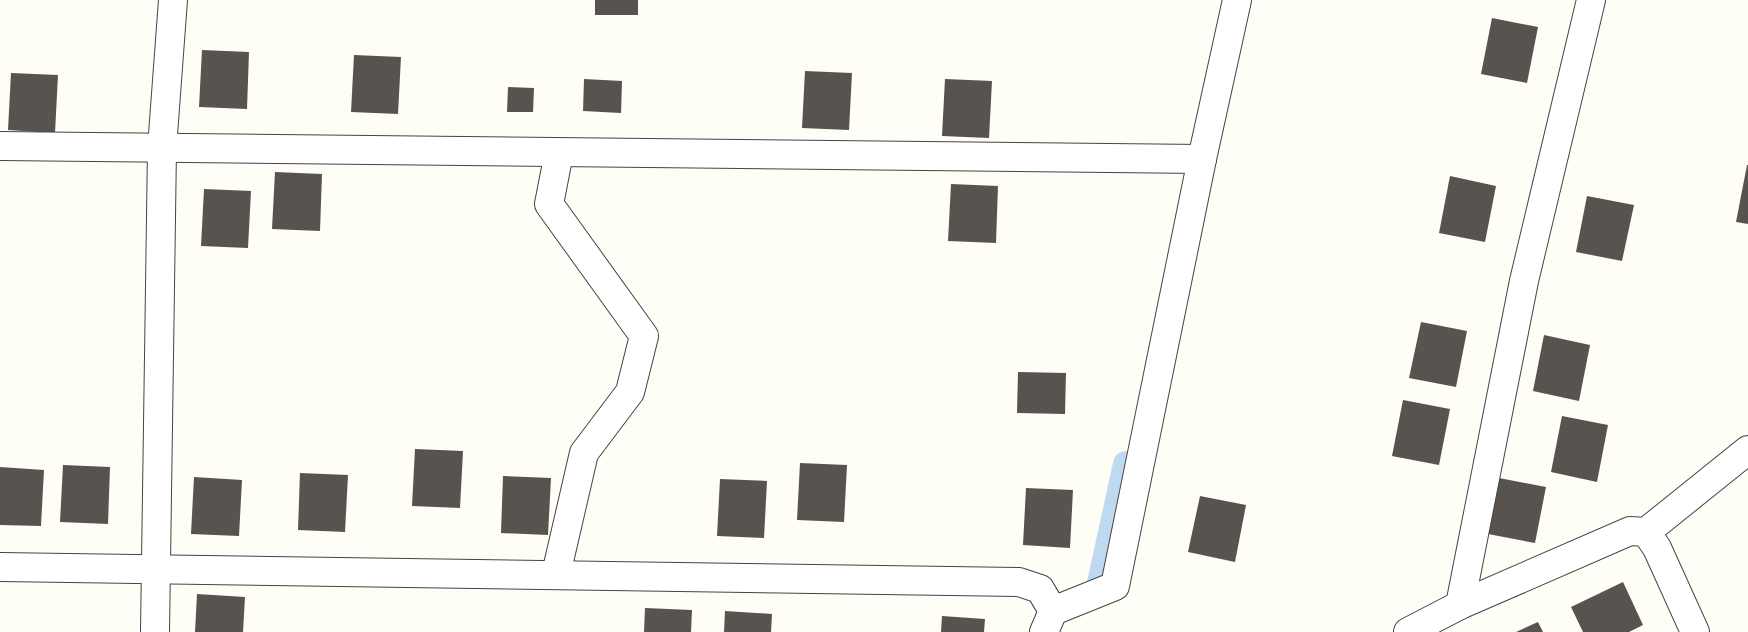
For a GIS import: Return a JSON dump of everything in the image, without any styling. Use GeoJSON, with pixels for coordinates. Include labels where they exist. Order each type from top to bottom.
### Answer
{"type":"FeatureCollection","features":[{"type":"Feature","properties":{"kind":"street"},"geometry":{"type":"LineString","coordinates":[[155,632],[162,148],[173,0]]}},
{"type":"Feature","properties":{"kind":"street"},"geometry":{"type":"LineString","coordinates":[[0,567],[1020,582],[1040,589],[1049,621],[1116,586],[1202,159],[1237,0]]}},
{"type":"Feature","properties":{"kind":"street"},"geometry":{"type":"LineString","coordinates":[[1460,605],[1524,281],[1591,0]]}},
{"type":"Feature","properties":{"kind":"street"},"geometry":{"type":"LineString","coordinates":[[0,146],[1202,159]]}},
{"type":"Feature","properties":{"kind":"street"},"geometry":{"type":"LineString","coordinates":[[556,574],[584,453],[630,392],[644,336],[548,204],[559,152]]}},
{"type":"Feature","properties":{"kind":"street"},"geometry":{"type":"LineString","coordinates":[[1408,632],[1460,605],[1630,531],[1646,532],[1748,450]]}},
{"type":"Feature","properties":{"kind":"street"},"geometry":{"type":"LineString","coordinates":[[1646,532],[1657,548],[1695,632]]}},
{"type":"Feature","properties":{"kind":"building"},"geometry":{"type":"Polygon","coordinates":[[[595,0],[638,0],[638,15],[595,15],[595,0]]]}},
{"type":"Feature","properties":{"kind":"building"},"geometry":{"type":"Polygon","coordinates":[[[1492,18],[1538,27],[1527,83],[1481,74],[1492,18]]]}},
{"type":"Feature","properties":{"kind":"building"},"geometry":{"type":"Polygon","coordinates":[[[202,50],[249,52],[247,109],[199,107],[202,50]]]}},
{"type":"Feature","properties":{"kind":"building"},"geometry":{"type":"Polygon","coordinates":[[[354,55],[401,57],[398,114],[351,112],[354,55]]]}},
{"type":"Feature","properties":{"kind":"building"},"geometry":{"type":"Polygon","coordinates":[[[805,71],[852,73],[849,130],[802,128],[805,71]]]}},
{"type":"Feature","properties":{"kind":"building"},"geometry":{"type":"Polygon","coordinates":[[[11,73],[58,75],[55,133],[8,130],[11,73]]]}},
{"type":"Feature","properties":{"kind":"building"},"geometry":{"type":"Polygon","coordinates":[[[584,79],[622,81],[621,113],[583,111],[584,79]]]}},
{"type":"Feature","properties":{"kind":"building"},"geometry":{"type":"Polygon","coordinates":[[[945,79],[992,81],[989,138],[942,136],[945,79]]]}},
{"type":"Feature","properties":{"kind":"building"},"geometry":{"type":"Polygon","coordinates":[[[508,87],[534,88],[533,112],[507,112],[508,87]]]}},
{"type":"Feature","properties":{"kind":"building"},"geometry":{"type":"Polygon","coordinates":[[[1748,165],[1748,224],[1736,222],[1748,165]]]}},
{"type":"Feature","properties":{"kind":"building"},"geometry":{"type":"Polygon","coordinates":[[[275,172],[322,174],[320,231],[272,229],[275,172]]]}},
{"type":"Feature","properties":{"kind":"building"},"geometry":{"type":"Polygon","coordinates":[[[1450,176],[1496,186],[1485,242],[1439,233],[1450,176]]]}},
{"type":"Feature","properties":{"kind":"building"},"geometry":{"type":"Polygon","coordinates":[[[951,184],[998,186],[996,243],[948,241],[951,184]]]}},
{"type":"Feature","properties":{"kind":"building"},"geometry":{"type":"Polygon","coordinates":[[[204,189],[251,191],[248,248],[201,246],[204,189]]]}},
{"type":"Feature","properties":{"kind":"building"},"geometry":{"type":"Polygon","coordinates":[[[1587,196],[1634,205],[1622,261],[1576,252],[1587,196]]]}},
{"type":"Feature","properties":{"kind":"building"},"geometry":{"type":"Polygon","coordinates":[[[1421,322],[1467,331],[1456,387],[1409,378],[1421,322]]]}},
{"type":"Feature","properties":{"kind":"building"},"geometry":{"type":"Polygon","coordinates":[[[1544,335],[1590,345],[1579,401],[1533,391],[1544,335]]]}},
{"type":"Feature","properties":{"kind":"building"},"geometry":{"type":"Polygon","coordinates":[[[1018,372],[1066,373],[1065,414],[1017,413],[1018,372]]]}},
{"type":"Feature","properties":{"kind":"building"},"geometry":{"type":"Polygon","coordinates":[[[1403,400],[1450,409],[1439,465],[1392,456],[1403,400]]]}},
{"type":"Feature","properties":{"kind":"building"},"geometry":{"type":"Polygon","coordinates":[[[1562,416],[1608,425],[1597,482],[1551,472],[1562,416]]]}},
{"type":"Feature","properties":{"kind":"building"},"geometry":{"type":"Polygon","coordinates":[[[415,449],[463,451],[460,508],[412,506],[415,449]]]}},
{"type":"Feature","properties":{"kind":"building"},"geometry":{"type":"Polygon","coordinates":[[[800,463],[847,465],[844,522],[797,520],[800,463]]]}},
{"type":"Feature","properties":{"kind":"building"},"geometry":{"type":"Polygon","coordinates":[[[63,465],[110,467],[108,524],[60,522],[63,465]]]}},
{"type":"Feature","properties":{"kind":"building"},"geometry":{"type":"Polygon","coordinates":[[[0,467],[44,470],[41,526],[0,525],[0,467]]]}},
{"type":"Feature","properties":{"kind":"building"},"geometry":{"type":"Polygon","coordinates":[[[300,473],[348,475],[345,532],[298,530],[300,473]]]}},
{"type":"Feature","properties":{"kind":"building"},"geometry":{"type":"Polygon","coordinates":[[[503,476],[551,478],[548,535],[501,533],[503,476]]]}},
{"type":"Feature","properties":{"kind":"building"},"geometry":{"type":"Polygon","coordinates":[[[194,477],[242,480],[239,536],[191,534],[194,477]]]}},
{"type":"Feature","properties":{"kind":"building"},"geometry":{"type":"Polygon","coordinates":[[[1499,478],[1546,487],[1535,543],[1488,534],[1499,478]]]}},
{"type":"Feature","properties":{"kind":"building"},"geometry":{"type":"Polygon","coordinates":[[[720,479],[767,481],[764,538],[717,536],[720,479]]]}},
{"type":"Feature","properties":{"kind":"building"},"geometry":{"type":"Polygon","coordinates":[[[1026,488],[1073,490],[1070,548],[1023,545],[1026,488]]]}},
{"type":"Feature","properties":{"kind":"building"},"geometry":{"type":"Polygon","coordinates":[[[1200,496],[1246,505],[1235,562],[1188,552],[1200,496]]]}},
{"type":"Feature","properties":{"kind":"building"},"geometry":{"type":"Polygon","coordinates":[[[1623,582],[1643,625],[1629,632],[1583,632],[1571,607],[1623,582]]]}},
{"type":"Feature","properties":{"kind":"building"},"geometry":{"type":"Polygon","coordinates":[[[197,594],[245,597],[243,632],[195,632],[197,594]]]}},
{"type":"Feature","properties":{"kind":"building"},"geometry":{"type":"Polygon","coordinates":[[[645,608],[692,610],[691,632],[644,632],[645,608]]]}},
{"type":"Feature","properties":{"kind":"building"},"geometry":{"type":"Polygon","coordinates":[[[725,611],[772,614],[771,632],[724,632],[725,611]]]}},
{"type":"Feature","properties":{"kind":"building"},"geometry":{"type":"Polygon","coordinates":[[[942,616],[985,619],[984,632],[941,632],[942,616]]]}},
{"type":"Feature","properties":{"kind":"building"},"geometry":{"type":"Polygon","coordinates":[[[1538,622],[1543,632],[1516,632],[1538,622]]]}},
{"type":"Feature","properties":{"kind":"waterway"},"geometry":{"type":"LineString","coordinates":[[1100,583],[1126,464]]}}]}
